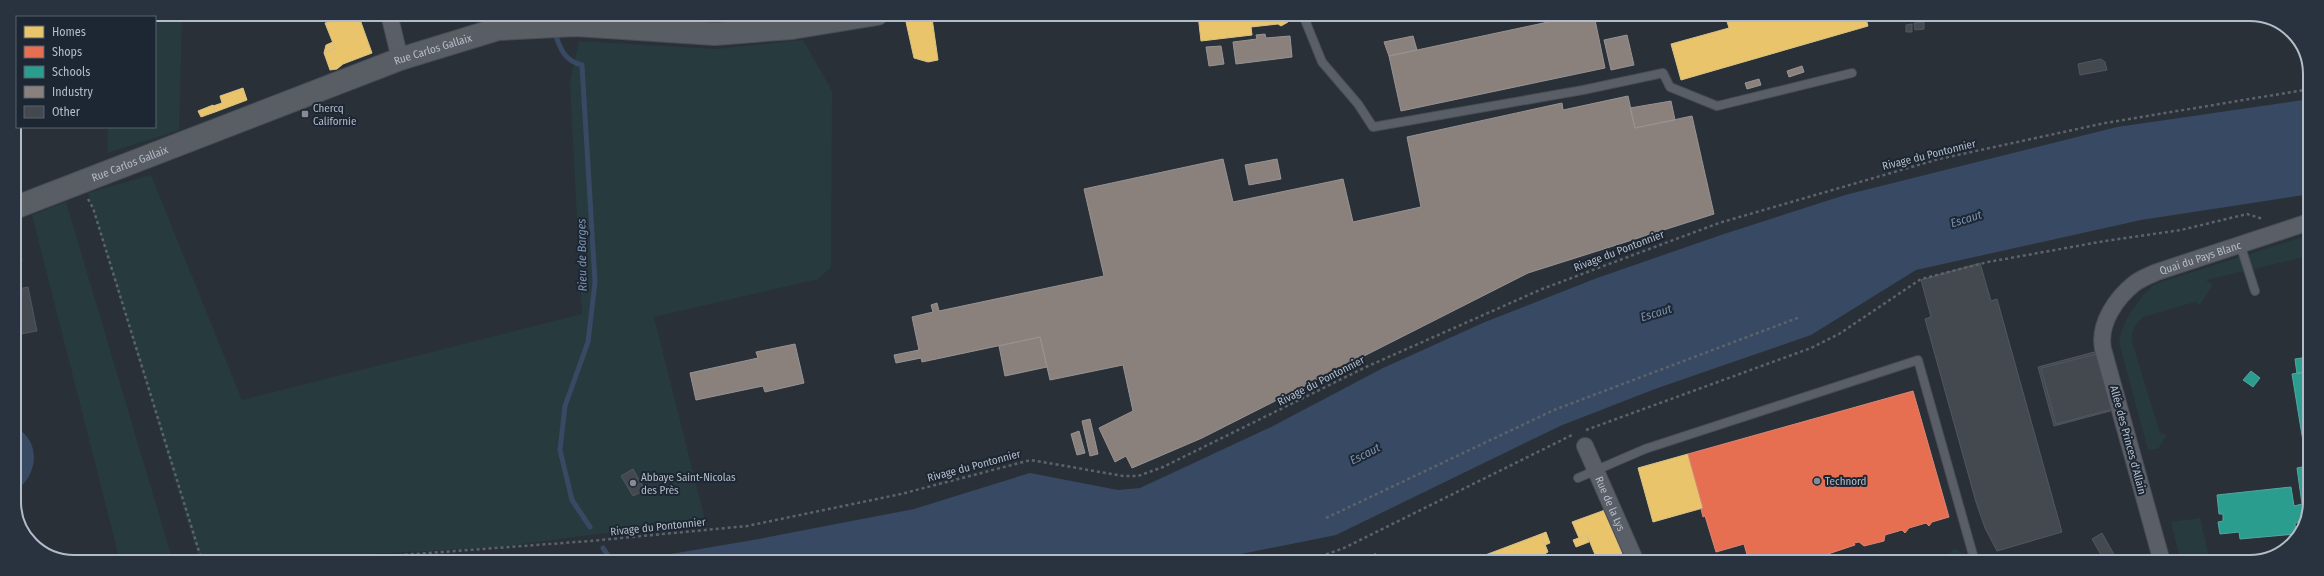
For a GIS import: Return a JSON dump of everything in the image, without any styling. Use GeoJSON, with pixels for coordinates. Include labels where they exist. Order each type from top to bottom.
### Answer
{"type":"FeatureCollection","features":[{"type":"Feature","properties":{"kind":"main road","name":"Rue Carlos Gallaix"},"geometry":{"type":"LineString","coordinates":[[21,205],[81,184],[400,60],[498,28],[558,21]]}},
{"type":"Feature","properties":{"kind":"main road","name":"Rue Carlos Gallaix"},"geometry":{"type":"LineString","coordinates":[[594,21],[715,34],[792,28],[834,21]]}},
{"type":"Feature","properties":{"kind":"street"},"geometry":{"type":"LineString","coordinates":[[391,21],[400,60]]}},
{"type":"Feature","properties":{"kind":"street"},"geometry":{"type":"LineString","coordinates":[[782,21],[792,28]]}},
{"type":"Feature","properties":{"kind":"street","name":"Quai du Pays Blanc"},"geometry":{"type":"LineString","coordinates":[[2107,319],[2119,298],[2136,282],[2157,272],[2303,224]]}},
{"type":"Feature","properties":{"kind":"street","name":"Allée des Princes d'Allain"},"geometry":{"type":"LineString","coordinates":[[2107,319],[2101,337],[2103,349],[2160,555]]}},
{"type":"Feature","properties":{"kind":"street","name":"Rue de la Lys"},"geometry":{"type":"LineString","coordinates":[[1581,440],[1633,555]]}},
{"type":"Feature","properties":{"kind":"lane"},"geometry":{"type":"LineString","coordinates":[[1305,21],[1322,62],[1358,104],[1374,127],[1583,90],[1663,73],[1670,87],[1717,106],[1852,73]]}},
{"type":"Feature","properties":{"kind":"lane"},"geometry":{"type":"LineString","coordinates":[[2240,244],[2255,291]]}},
{"type":"Feature","properties":{"kind":"lane"},"geometry":{"type":"LineString","coordinates":[[1578,478],[1645,449],[1918,360],[1972,555]]}},
{"type":"Feature","properties":{"kind":"path","name":"Rivage du Pontonnier"},"geometry":{"type":"LineString","coordinates":[[402,555],[590,541],[747,526],[901,494],[1031,460],[1108,474],[1138,476],[1204,448],[1366,367],[1454,327],[1542,289],[1719,222],[1939,159],[2106,123],[2303,90]]}},
{"type":"Feature","properties":{"kind":"path"},"geometry":{"type":"LineString","coordinates":[[81,184],[93,208],[200,555]]}},
{"type":"Feature","properties":{"kind":"path"},"geometry":{"type":"LineString","coordinates":[[1585,430],[1811,348],[1839,334],[1921,279],[1988,262],[2105,241],[2181,230],[2247,214],[2291,227]]}},
{"type":"Feature","properties":{"kind":"path"},"geometry":{"type":"LineString","coordinates":[[1326,518],[1554,410],[1800,317]]}},
{"type":"Feature","properties":{"kind":"path"},"geometry":{"type":"LineString","coordinates":[[1324,555],[1344,548],[1581,440]]}},
{"type":"Feature","properties":{"kind":"green space"},"geometry":{"type":"Polygon","coordinates":[[[156,21],[182,21],[179,130],[107,153],[108,128],[156,128],[156,21]]]}},
{"type":"Feature","properties":{"kind":"green space"},"geometry":{"type":"Polygon","coordinates":[[[803,40],[832,91],[831,267],[818,279],[654,317],[705,520],[499,547],[351,555],[198,555],[88,193],[151,175],[242,400],[582,314],[570,83],[579,41],[716,49],[803,40]]]}},
{"type":"Feature","properties":{"kind":"green space"},"geometry":{"type":"Polygon","coordinates":[[[66,202],[171,555],[118,555],[32,215],[66,202]]]}},
{"type":"Feature","properties":{"kind":"green space"},"geometry":{"type":"Polygon","coordinates":[[[2303,237],[2303,257],[2206,280],[2213,285],[2200,305],[2195,302],[2143,317],[2137,323],[2132,333],[2133,345],[2160,433],[2167,435],[2158,449],[2148,450],[2119,342],[2128,316],[2144,294],[2155,284],[2303,237]]]}},
{"type":"Feature","properties":{"kind":"green space"},"geometry":{"type":"Polygon","coordinates":[[[2200,518],[2208,555],[2179,555],[2171,522],[2200,518]]]}},
{"type":"Feature","properties":{"kind":"green space"},"geometry":{"type":"Polygon","coordinates":[[[1954,548],[1965,555],[1950,555],[1954,548]]]}},
{"type":"Feature","properties":{"kind":"water","name":"Escaut"},"geometry":{"type":"Polygon","coordinates":[[[2303,100],[2303,195],[2141,220],[1916,270],[1811,335],[1655,389],[1560,426],[1336,535],[1236,555],[665,555],[753,540],[914,509],[1030,473],[1118,490],[1140,488],[1273,426],[1383,368],[1485,322],[1597,278],[1724,234],[1845,195],[2117,127],[2303,100]]]}},
{"type":"Feature","properties":{"kind":"water"},"geometry":{"type":"Polygon","coordinates":[[[21,432],[29,440],[33,449],[34,458],[28,477],[21,486],[21,432]]]}},
{"type":"Feature","properties":{"kind":"building: Homes"},"geometry":{"type":"Polygon","coordinates":[[[361,21],[372,53],[343,64],[337,69],[330,70],[324,53],[335,48],[325,23],[361,21]]]}},
{"type":"Feature","properties":{"kind":"building: Homes"},"geometry":{"type":"Polygon","coordinates":[[[932,21],[938,60],[928,62],[914,58],[906,22],[932,21]]]}},
{"type":"Feature","properties":{"kind":"building: Homes"},"geometry":{"type":"Polygon","coordinates":[[[1199,21],[1288,21],[1281,26],[1278,24],[1251,27],[1252,35],[1201,41],[1199,21]]]}},
{"type":"Feature","properties":{"kind":"building: Homes"},"geometry":{"type":"Polygon","coordinates":[[[1727,21],[1867,21],[1868,26],[1681,80],[1671,44],[1729,28],[1727,21]]]}},
{"type":"Feature","properties":{"kind":"building: Homes"},"geometry":{"type":"Polygon","coordinates":[[[333,42],[335,48],[324,53],[326,45],[333,42]]]}},
{"type":"Feature","properties":{"kind":"building: Homes"},"geometry":{"type":"Polygon","coordinates":[[[243,88],[247,100],[215,112],[213,106],[222,103],[220,96],[243,88]]]}},
{"type":"Feature","properties":{"kind":"building: Homes"},"geometry":{"type":"Polygon","coordinates":[[[213,105],[215,112],[201,117],[198,111],[213,105]]]}},
{"type":"Feature","properties":{"kind":"building: Homes"},"geometry":{"type":"Polygon","coordinates":[[[1688,454],[1703,508],[1653,522],[1638,468],[1688,454]]]}},
{"type":"Feature","properties":{"kind":"building: Homes"},"geometry":{"type":"Polygon","coordinates":[[[1605,510],[1623,555],[1595,555],[1587,535],[1579,538],[1572,522],[1605,510]]]}},
{"type":"Feature","properties":{"kind":"building: Homes"},"geometry":{"type":"Polygon","coordinates":[[[1546,532],[1550,543],[1545,545],[1541,534],[1546,532]]]}},
{"type":"Feature","properties":{"kind":"building: Homes"},"geometry":{"type":"Polygon","coordinates":[[[1541,534],[1548,552],[1543,555],[1485,555],[1541,534]]]}},
{"type":"Feature","properties":{"kind":"building: Homes"},"geometry":{"type":"Polygon","coordinates":[[[1587,535],[1589,542],[1576,547],[1573,540],[1587,535]]]}},
{"type":"Feature","properties":{"kind":"building: Shops","name":"Technord"},"geometry":{"type":"Polygon","coordinates":[[[1913,391],[1949,517],[1932,522],[1929,526],[1926,523],[1909,528],[1905,533],[1902,530],[1885,535],[1884,541],[1864,546],[1859,542],[1854,543],[1855,545],[1825,555],[1747,555],[1744,544],[1716,552],[1705,516],[1703,517],[1701,509],[1703,508],[1688,454],[1913,391]]]}},
{"type":"Feature","properties":{"kind":"building: Schools"},"geometry":{"type":"Polygon","coordinates":[[[2303,358],[2303,372],[2297,374],[2295,359],[2303,358]]]}},
{"type":"Feature","properties":{"kind":"building: Schools"},"geometry":{"type":"Polygon","coordinates":[[[2251,371],[2260,378],[2253,387],[2243,380],[2251,371]]]}},
{"type":"Feature","properties":{"kind":"building: Schools"},"geometry":{"type":"Polygon","coordinates":[[[2303,372],[2303,441],[2292,374],[2303,372]]]}},
{"type":"Feature","properties":{"kind":"building: Schools"},"geometry":{"type":"Polygon","coordinates":[[[2303,467],[2303,502],[2300,519],[2298,523],[2295,523],[2296,529],[2292,534],[2240,539],[2239,532],[2220,534],[2218,522],[2223,521],[2223,514],[2219,514],[2217,495],[2291,487],[2294,506],[2302,504],[2297,468],[2303,467]]]}},
{"type":"Feature","properties":{"kind":"building: Industry"},"geometry":{"type":"Polygon","coordinates":[[[1553,21],[1595,21],[1605,68],[1401,111],[1389,56],[1553,21]]]}},
{"type":"Feature","properties":{"kind":"building: Industry"},"geometry":{"type":"Polygon","coordinates":[[[1265,34],[1266,38],[1290,36],[1292,57],[1236,64],[1233,42],[1257,39],[1256,35],[1265,34]]]}},
{"type":"Feature","properties":{"kind":"building: Industry"},"geometry":{"type":"Polygon","coordinates":[[[1627,35],[1634,65],[1611,70],[1604,40],[1627,35]]]}},
{"type":"Feature","properties":{"kind":"building: Industry"},"geometry":{"type":"Polygon","coordinates":[[[1413,36],[1417,50],[1389,56],[1384,42],[1413,36]]]}},
{"type":"Feature","properties":{"kind":"building: Industry"},"geometry":{"type":"Polygon","coordinates":[[[1221,46],[1224,64],[1209,66],[1206,47],[1221,46]]]}},
{"type":"Feature","properties":{"kind":"building: Industry"},"geometry":{"type":"Polygon","coordinates":[[[1802,66],[1804,72],[1789,77],[1787,71],[1802,66]]]}},
{"type":"Feature","properties":{"kind":"building: Industry"},"geometry":{"type":"Polygon","coordinates":[[[1759,79],[1761,85],[1747,89],[1745,83],[1759,79]]]}},
{"type":"Feature","properties":{"kind":"building: Industry"},"geometry":{"type":"Polygon","coordinates":[[[1628,96],[1635,128],[1692,116],[1714,214],[1528,273],[1202,438],[1132,468],[1126,456],[1115,462],[1099,428],[1133,411],[1123,365],[1050,380],[1040,337],[922,362],[921,358],[896,363],[894,355],[919,350],[912,317],[933,312],[931,305],[937,303],[939,311],[1104,276],[1084,189],[1223,159],[1233,202],[1343,179],[1353,222],[1421,207],[1407,137],[1562,103],[1563,110],[1628,96]]]}},
{"type":"Feature","properties":{"kind":"building: Industry"},"geometry":{"type":"Polygon","coordinates":[[[1671,101],[1675,120],[1635,128],[1630,108],[1671,101]]]}},
{"type":"Feature","properties":{"kind":"building: Industry"},"geometry":{"type":"Polygon","coordinates":[[[1277,159],[1281,179],[1249,185],[1245,165],[1277,159]]]}},
{"type":"Feature","properties":{"kind":"building: Industry"},"geometry":{"type":"Polygon","coordinates":[[[1040,337],[1047,367],[1005,376],[999,346],[1040,337]]]}},
{"type":"Feature","properties":{"kind":"building: Industry"},"geometry":{"type":"Polygon","coordinates":[[[795,344],[804,383],[765,392],[763,386],[696,400],[690,373],[758,358],[756,352],[795,344]]]}},
{"type":"Feature","properties":{"kind":"building: Industry"},"geometry":{"type":"Polygon","coordinates":[[[1090,419],[1098,454],[1090,456],[1082,421],[1090,419]]]}},
{"type":"Feature","properties":{"kind":"building: Industry"},"geometry":{"type":"Polygon","coordinates":[[[1079,431],[1085,453],[1077,455],[1071,434],[1079,431]]]}},
{"type":"Feature","properties":{"kind":"building: Other"},"geometry":{"type":"Polygon","coordinates":[[[1924,22],[1924,29],[1915,30],[1914,23],[1924,22]]]}},
{"type":"Feature","properties":{"kind":"building: Other"},"geometry":{"type":"Polygon","coordinates":[[[1912,24],[1912,32],[1906,32],[1906,25],[1912,24]]]}},
{"type":"Feature","properties":{"kind":"building: Other"},"geometry":{"type":"Polygon","coordinates":[[[2101,59],[2105,62],[2107,70],[2080,75],[2078,64],[2101,59]]]}},
{"type":"Feature","properties":{"kind":"building: Other"},"geometry":{"type":"Polygon","coordinates":[[[1980,263],[1991,301],[1997,299],[2062,532],[1997,551],[1985,528],[1976,502],[1925,319],[1931,317],[1921,280],[1980,263]]]}},
{"type":"Feature","properties":{"kind":"building: Other"},"geometry":{"type":"Polygon","coordinates":[[[28,287],[37,331],[21,334],[21,288],[28,287]]]}},
{"type":"Feature","properties":{"kind":"building: Other"},"geometry":{"type":"Polygon","coordinates":[[[2098,351],[2114,410],[2054,426],[2038,367],[2098,351]]]}},
{"type":"Feature","properties":{"kind":"building: Other"},"geometry":{"type":"Polygon","coordinates":[[[2097,354],[2112,409],[2056,424],[2041,368],[2097,354]]]}},
{"type":"Feature","properties":{"kind":"building: Other","name":"Abbaye Saint-Nicolas des Près"},"geometry":{"type":"Polygon","coordinates":[[[633,469],[645,490],[633,496],[621,476],[633,469]]]}},
{"type":"Feature","properties":{"kind":"building: Other"},"geometry":{"type":"Polygon","coordinates":[[[2102,533],[2114,555],[2101,555],[2092,539],[2102,533]]]}},
{"type":"Feature","properties":{"kind":"waterway","name":"Rieu de Barges"},"geometry":{"type":"LineString","coordinates":[[555,33],[564,54],[571,61],[582,65],[595,282],[588,342],[565,406],[560,450],[572,500],[590,527]]}},
{"type":"Feature","properties":{"kind":"waterway","name":"Rieu de Barges"},"geometry":{"type":"LineString","coordinates":[[603,548],[608,555]]}},
{"type":"Feature","properties":{"kind":"place","name":"Chercq Californie"},"geometry":{"type":"Point","coordinates":[305,114]}},
{"type":"Feature","properties":{"kind":"place","name":"Technord"},"geometry":{"type":"Point","coordinates":[1817,481]}},
{"type":"Feature","properties":{"kind":"place","name":"Abbaye Saint-Nicolas des Près"},"geometry":{"type":"Point","coordinates":[633,483]}}]}
